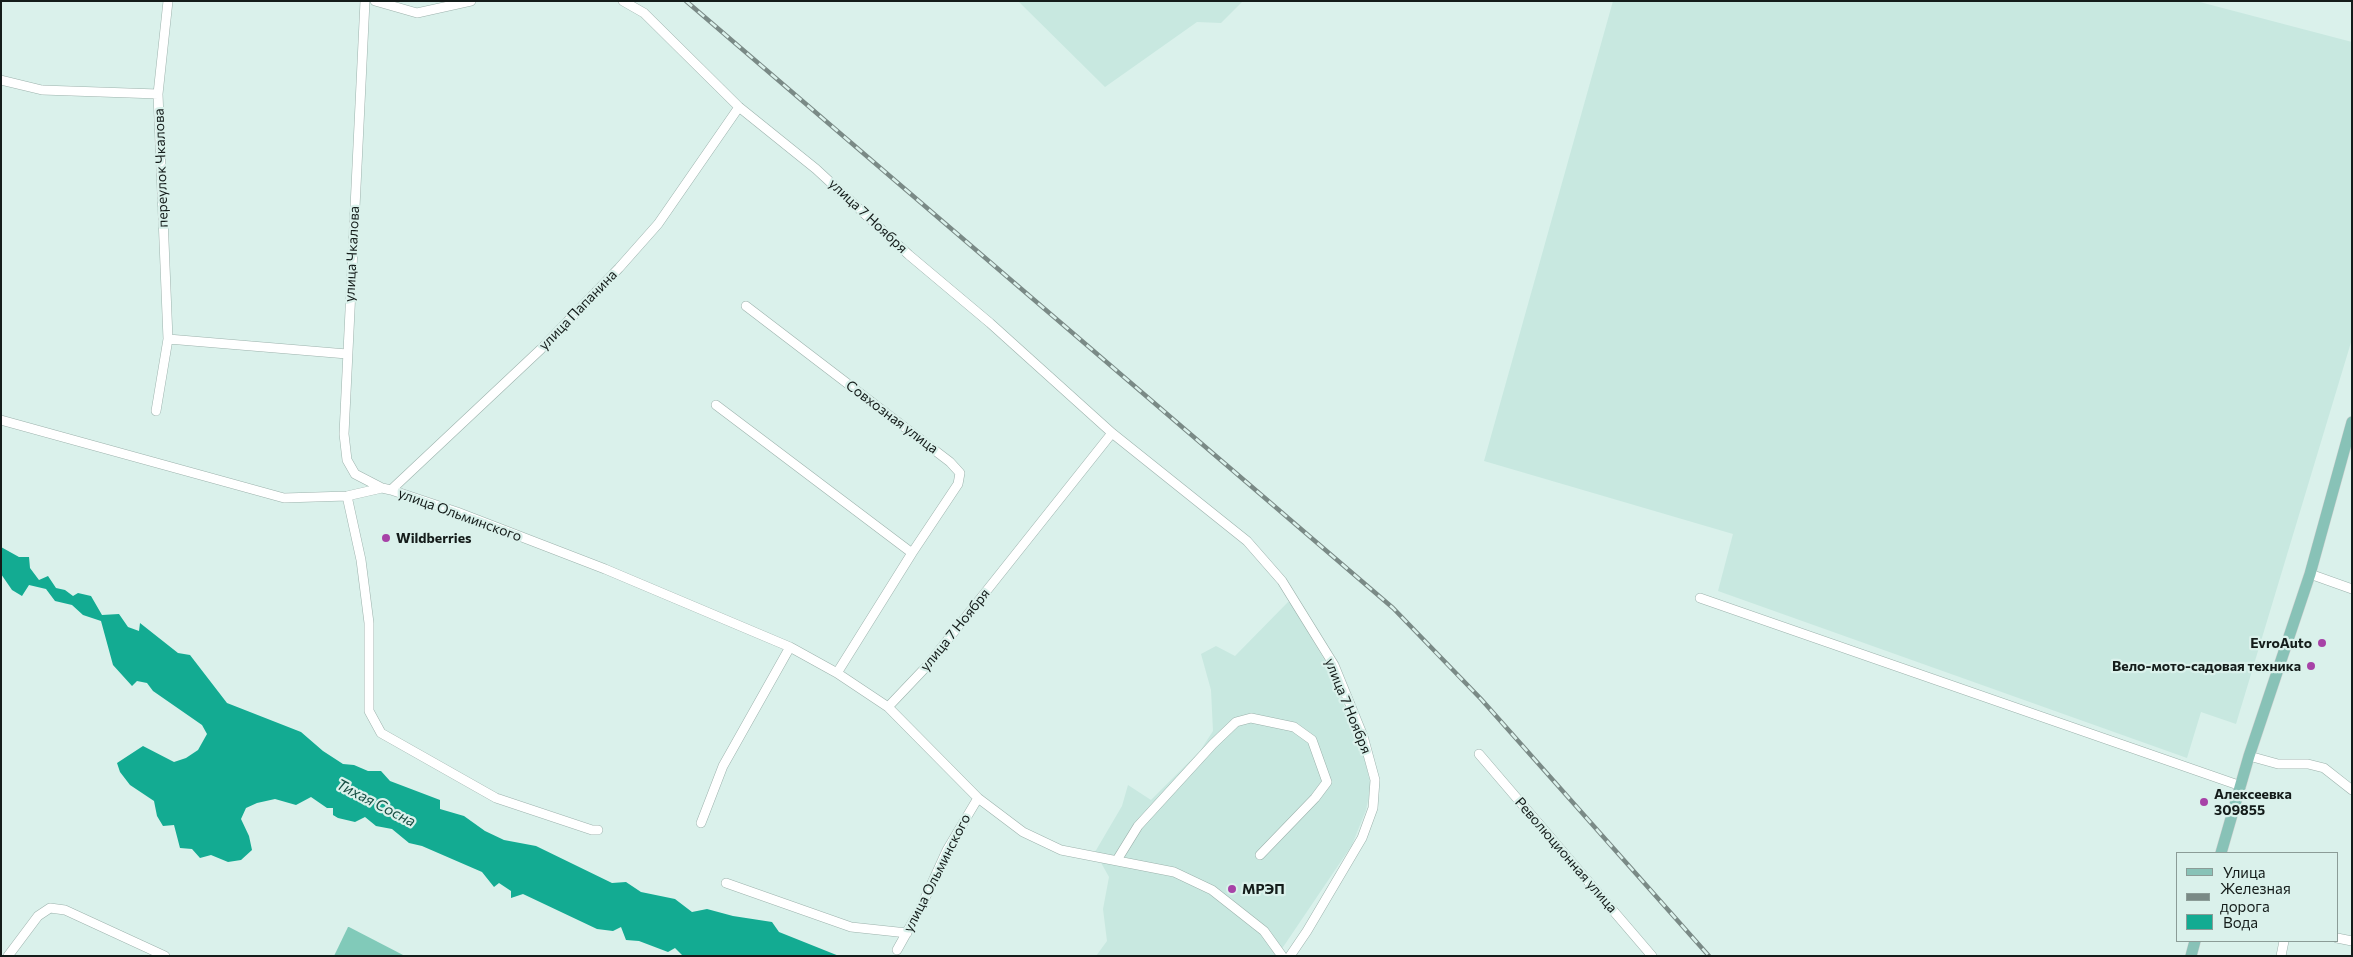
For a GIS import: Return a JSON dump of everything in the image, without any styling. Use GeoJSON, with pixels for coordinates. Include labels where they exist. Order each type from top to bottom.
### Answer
{"type":"FeatureCollection","features":[{"type":"Feature","properties":{"kind":"main road"},"geometry":{"type":"LineString","coordinates":[[2221,852],[2249,756],[2310,574],[2352,422]]}},
{"type":"Feature","properties":{"kind":"main road"},"geometry":{"type":"LineString","coordinates":[[2191,956],[2195,942]]}},
{"type":"Feature","properties":{"kind":"street"},"geometry":{"type":"LineString","coordinates":[[158,94],[168,1]]}},
{"type":"Feature","properties":{"kind":"street","name":"улица Чкалова"},"geometry":{"type":"LineString","coordinates":[[365,1],[344,434],[347,460],[355,474],[387,489]]}},
{"type":"Feature","properties":{"kind":"street"},"geometry":{"type":"LineString","coordinates":[[375,1],[417,12],[471,1]]}},
{"type":"Feature","properties":{"kind":"street","name":"улица 7 Ноября"},"geometry":{"type":"LineString","coordinates":[[623,1],[644,13],[739,107],[816,169],[909,254],[990,323],[1112,433],[1247,541],[1282,581],[1334,665],[1363,736],[1375,780],[1370,815],[1362,838],[1290,956]]}},
{"type":"Feature","properties":{"kind":"street","name":"переулок Чкалова"},"geometry":{"type":"LineString","coordinates":[[1,80],[42,90],[158,94],[168,339],[156,411]]}},
{"type":"Feature","properties":{"kind":"street","name":"улица Папанина"},"geometry":{"type":"LineString","coordinates":[[387,489],[541,349],[620,268],[658,224],[739,107]]}},
{"type":"Feature","properties":{"kind":"street","name":"Совхозная улица"},"geometry":{"type":"LineString","coordinates":[[746,306],[956,467],[960,473],[958,484],[912,553],[837,673]]}},
{"type":"Feature","properties":{"kind":"street"},"geometry":{"type":"LineString","coordinates":[[168,339],[347,354]]}},
{"type":"Feature","properties":{"kind":"street"},"geometry":{"type":"LineString","coordinates":[[716,405],[912,553]]}},
{"type":"Feature","properties":{"kind":"street","name":"улица Ольминского"},"geometry":{"type":"LineString","coordinates":[[1,420],[284,498],[347,496],[387,489],[457,512],[605,569],[790,647],[837,673],[888,707],[978,798],[1023,832],[1061,850],[1174,872],[1212,890],[1264,931],[1282,956]]}},
{"type":"Feature","properties":{"kind":"street","name":"улица 7 Ноября"},"geometry":{"type":"LineString","coordinates":[[888,707],[926,668],[1112,433]]}},
{"type":"Feature","properties":{"kind":"street"},"geometry":{"type":"LineString","coordinates":[[347,496],[361,560],[369,624],[370,711],[382,733],[496,798],[592,830],[598,830]]}},
{"type":"Feature","properties":{"kind":"street"},"geometry":{"type":"LineString","coordinates":[[2310,574],[2352,589]]}},
{"type":"Feature","properties":{"kind":"street"},"geometry":{"type":"LineString","coordinates":[[1700,598],[2240,786]]}},
{"type":"Feature","properties":{"kind":"street"},"geometry":{"type":"LineString","coordinates":[[701,822],[723,766],[790,647]]}},
{"type":"Feature","properties":{"kind":"street"},"geometry":{"type":"LineString","coordinates":[[1117,860],[1138,826],[1213,744],[1236,722],[1251,718],[1294,728],[1312,740],[1327,782],[1315,798],[1260,855]]}},
{"type":"Feature","properties":{"kind":"street","name":"Революционная улица"},"geometry":{"type":"LineString","coordinates":[[1479,754],[1652,956]]}},
{"type":"Feature","properties":{"kind":"street"},"geometry":{"type":"LineString","coordinates":[[2249,756],[2278,764],[2308,764],[2324,768],[2352,790]]}},
{"type":"Feature","properties":{"kind":"street","name":"улица Ольминского"},"geometry":{"type":"LineString","coordinates":[[897,950],[947,850],[978,798]]}},
{"type":"Feature","properties":{"kind":"street"},"geometry":{"type":"LineString","coordinates":[[726,883],[851,927],[907,933]]}},
{"type":"Feature","properties":{"kind":"street"},"geometry":{"type":"LineString","coordinates":[[8,956],[38,916],[50,908],[65,910],[165,956]]}},
{"type":"Feature","properties":{"kind":"street"},"geometry":{"type":"LineString","coordinates":[[2338,938],[2352,941]]}},
{"type":"Feature","properties":{"kind":"street"},"geometry":{"type":"LineString","coordinates":[[2281,956],[2284,942]]}},
{"type":"Feature","properties":{"kind":"shaded area"},"geometry":{"type":"Polygon","coordinates":[[[1018,1],[1243,1],[1221,23],[1197,22],[1105,87],[1018,1]]]}},
{"type":"Feature","properties":{"kind":"shaded area"},"geometry":{"type":"Polygon","coordinates":[[[1613,1],[2196,1],[2352,42],[2352,339],[2236,724],[2201,712],[2187,758],[1718,591],[1733,534],[1484,461],[1613,1]]]}},
{"type":"Feature","properties":{"kind":"shaded area"},"geometry":{"type":"Polygon","coordinates":[[[1288,602],[1291,603],[1325,661],[1362,748],[1371,786],[1366,810],[1352,845],[1277,956],[1096,956],[1107,941],[1103,909],[1109,877],[1095,852],[1122,806],[1128,785],[1151,800],[1200,751],[1213,731],[1211,690],[1201,654],[1216,646],[1235,656],[1288,602]]]}},
{"type":"Feature","properties":{"kind":"shaded area"},"geometry":{"type":"Polygon","coordinates":[[[349,927],[405,956],[334,956],[349,927]]]}},
{"type":"Feature","properties":{"kind":"water","name":"Тихая Сосна"},"geometry":{"type":"Polygon","coordinates":[[[1,547],[19,557],[29,557],[30,568],[39,580],[48,576],[56,588],[65,590],[73,596],[78,593],[91,596],[102,615],[119,614],[128,627],[139,631],[140,623],[178,653],[190,655],[227,703],[301,732],[323,751],[343,764],[354,765],[368,771],[381,771],[390,781],[440,800],[440,809],[464,816],[485,831],[504,840],[536,846],[612,883],[626,882],[641,892],[675,899],[692,912],[707,909],[733,916],[772,922],[779,932],[839,956],[683,956],[675,948],[668,952],[639,941],[626,940],[621,927],[613,931],[597,929],[523,894],[511,898],[511,891],[499,883],[494,887],[482,872],[422,846],[409,843],[392,829],[376,826],[365,817],[355,822],[338,818],[333,815],[333,808],[327,808],[311,797],[296,805],[275,799],[257,803],[246,808],[241,819],[249,836],[252,850],[241,860],[228,862],[211,855],[200,858],[192,849],[180,848],[174,825],[163,826],[157,816],[154,801],[130,785],[120,772],[117,763],[143,746],[174,762],[186,758],[198,750],[207,734],[202,725],[153,691],[147,683],[137,681],[132,686],[113,665],[101,621],[83,615],[72,605],[55,601],[46,589],[29,585],[22,596],[12,590],[1,574],[1,547]]]}},
{"type":"Feature","properties":{"kind":"railway"},"geometry":{"type":"LineString","coordinates":[[686,1],[1393,608],[1481,699],[1709,956]]}},
{"type":"Feature","properties":{"kind":"place","name":"Wildberries"},"geometry":{"type":"Point","coordinates":[386,538]}},
{"type":"Feature","properties":{"kind":"place","name":"EvroAuto"},"geometry":{"type":"Point","coordinates":[2322,643]}},
{"type":"Feature","properties":{"kind":"place","name":"Вело-мото-садовая техника"},"geometry":{"type":"Point","coordinates":[2311,666]}},
{"type":"Feature","properties":{"kind":"place","name":"Алексеевка 309855"},"geometry":{"type":"Point","coordinates":[2204,802]}},
{"type":"Feature","properties":{"kind":"place","name":"МРЭП"},"geometry":{"type":"Point","coordinates":[1232,889]}}]}
